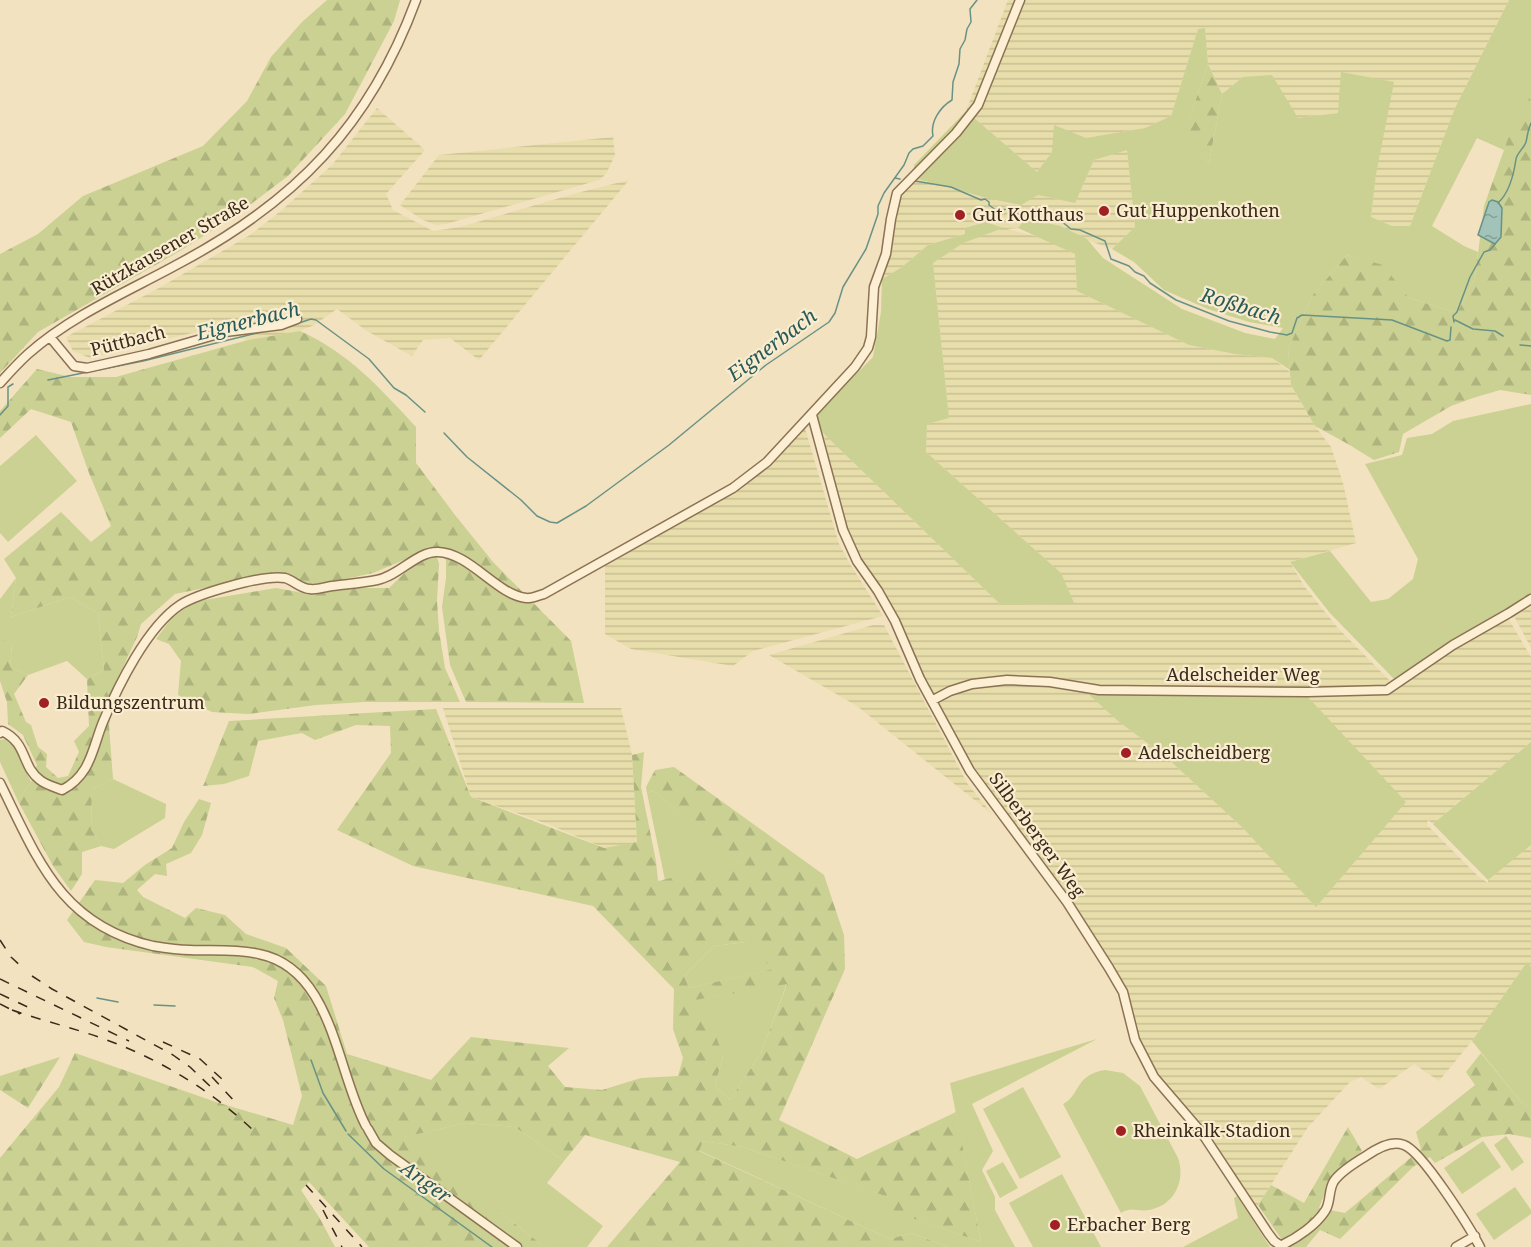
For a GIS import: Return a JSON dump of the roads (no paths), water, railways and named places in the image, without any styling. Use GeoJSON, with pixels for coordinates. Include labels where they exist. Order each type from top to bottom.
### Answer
{"type":"FeatureCollection","features":[{"type":"Feature","properties":{"kind":"street","name":"Rützkausener Straße"},"geometry":{"type":"LineString","coordinates":[[0,383],[28,354],[76,319],[183,262],[235,231],[271,206],[301,180],[336,144],[367,101],[400,40],[416,0]]}},
{"type":"Feature","properties":{"kind":"street"},"geometry":{"type":"LineString","coordinates":[[0,733],[2,731],[11,735],[18,742],[33,774],[41,782],[62,790],[85,772],[117,691],[140,651],[161,622],[191,598],[250,582],[284,578],[308,589],[379,580],[399,572],[417,559],[440,552],[460,558],[513,593],[527,598],[544,594],[733,488],[767,462],[812,415],[855,367],[867,348],[873,327],[874,287],[886,254],[897,194],[956,133],[978,105],[1020,0]]}},
{"type":"Feature","properties":{"kind":"street","name":"Püttbach"},"geometry":{"type":"LineString","coordinates":[[50,337],[74,366],[87,368],[149,354],[225,332],[281,325],[297,319]]}},
{"type":"Feature","properties":{"kind":"street","name":"Silberberger Weg"},"geometry":{"type":"LineString","coordinates":[[812,415],[848,540],[857,561],[895,621],[920,679],[970,771],[1067,902],[1109,968],[1123,992],[1135,1040],[1154,1077],[1215,1151],[1238,1190],[1274,1241],[1283,1246]]}},
{"type":"Feature","properties":{"kind":"street","name":"Adelscheider Weg"},"geometry":{"type":"LineString","coordinates":[[933,700],[950,691],[972,684],[1007,680],[1050,682],[1099,690],[1339,692],[1387,690],[1453,645],[1531,599]]}},
{"type":"Feature","properties":{"kind":"street"},"geometry":{"type":"LineString","coordinates":[[0,783],[28,841],[51,880],[66,898],[99,926],[118,935],[153,946],[261,954],[282,962],[299,975],[312,989],[323,1010],[357,1106],[376,1143],[517,1247]]}},
{"type":"Feature","properties":{"kind":"street"},"geometry":{"type":"LineString","coordinates":[[1283,1246],[1326,1210],[1335,1179],[1357,1161],[1377,1149],[1394,1144],[1405,1145],[1415,1153],[1453,1204],[1480,1247]]}},
{"type":"Feature","properties":{"kind":"street"},"geometry":{"type":"LineString","coordinates":[[1456,1247],[1475,1236]]}},
{"type":"Feature","properties":{"kind":"water"},"geometry":{"type":"Polygon","coordinates":[[[1492,200],[1498,202],[1502,208],[1501,237],[1495,244],[1478,235],[1489,202],[1492,200]]]}},
{"type":"Feature","properties":{"kind":"waterway","name":"Eignerbach"},"geometry":{"type":"LineString","coordinates":[[444,433],[467,457],[521,500],[537,516],[557,523],[586,506],[669,445],[766,365],[829,322],[835,313],[843,287],[866,249],[884,193],[904,165],[909,153],[923,146],[933,136],[933,125],[937,115],[952,100],[953,82],[959,64],[960,49],[971,22],[970,9],[977,0]]}},
{"type":"Feature","properties":{"kind":"waterway","name":"Roßbach"},"geometry":{"type":"LineString","coordinates":[[1498,203],[1508,188],[1517,157],[1526,142],[1531,123]]}},
{"type":"Feature","properties":{"kind":"waterway","name":"Eignerbach"},"geometry":{"type":"LineString","coordinates":[[895,178],[900,179]]}},
{"type":"Feature","properties":{"kind":"waterway","name":"Roßbach"},"geometry":{"type":"LineString","coordinates":[[913,182],[951,187],[981,200],[985,199],[997,211],[1007,209],[1021,215]]}},
{"type":"Feature","properties":{"kind":"waterway","name":"Roßbach"},"geometry":{"type":"LineString","coordinates":[[1027,215],[1061,221],[1071,229],[1080,230],[1105,241],[1111,259],[1129,266],[1176,300],[1229,321],[1270,332],[1287,335],[1292,333],[1297,318],[1302,315],[1392,320],[1447,341],[1450,340],[1451,327]]}},
{"type":"Feature","properties":{"kind":"waterway","name":"Roßbach"},"geometry":{"type":"LineString","coordinates":[[1454,322],[1453,316],[1457,312],[1470,277],[1484,252],[1490,250],[1495,244]]}},
{"type":"Feature","properties":{"kind":"waterway","name":"Eignerbach"},"geometry":{"type":"LineString","coordinates":[[290,326],[311,319],[316,320],[369,359],[394,388],[406,395],[425,412]]}},
{"type":"Feature","properties":{"kind":"waterway"},"geometry":{"type":"LineString","coordinates":[[1455,320],[1473,329],[1495,331],[1503,336]]}},
{"type":"Feature","properties":{"kind":"waterway","name":"Eignerbach"},"geometry":{"type":"LineString","coordinates":[[48,380],[143,361],[265,331]]}},
{"type":"Feature","properties":{"kind":"waterway"},"geometry":{"type":"LineString","coordinates":[[1520,345],[1531,346]]}},
{"type":"Feature","properties":{"kind":"waterway","name":"Eignerbach"},"geometry":{"type":"LineString","coordinates":[[0,415],[8,406],[8,387],[13,384]]}},
{"type":"Feature","properties":{"kind":"waterway","name":"Anger"},"geometry":{"type":"LineString","coordinates":[[97,998],[118,1002]]}},
{"type":"Feature","properties":{"kind":"waterway","name":"Anger"},"geometry":{"type":"LineString","coordinates":[[154,1005],[175,1006]]}},
{"type":"Feature","properties":{"kind":"waterway","name":"Anger"},"geometry":{"type":"LineString","coordinates":[[311,1060],[323,1093],[346,1131]]}},
{"type":"Feature","properties":{"kind":"waterway","name":"Anger"},"geometry":{"type":"LineString","coordinates":[[348,1134],[384,1169],[492,1247]]}},
{"type":"Feature","properties":{"kind":"railway"},"geometry":{"type":"LineString","coordinates":[[0,940],[11,957],[24,969]]}},
{"type":"Feature","properties":{"kind":"railway"},"geometry":{"type":"LineString","coordinates":[[32,976],[173,1055],[190,1067],[214,1090]]}},
{"type":"Feature","properties":{"kind":"railway"},"geometry":{"type":"LineString","coordinates":[[0,979],[129,1041]]}},
{"type":"Feature","properties":{"kind":"railway"},"geometry":{"type":"LineString","coordinates":[[0,994],[32,1009]]}},
{"type":"Feature","properties":{"kind":"railway"},"geometry":{"type":"LineString","coordinates":[[0,1004],[20,1014]]}},
{"type":"Feature","properties":{"kind":"railway"},"geometry":{"type":"LineString","coordinates":[[12,1010],[93,1035],[145,1056],[204,1091],[256,1133]]}},
{"type":"Feature","properties":{"kind":"railway"},"geometry":{"type":"LineString","coordinates":[[163,1042],[200,1059],[223,1080]]}},
{"type":"Feature","properties":{"kind":"railway"},"geometry":{"type":"LineString","coordinates":[[212,1077],[236,1103]]}},
{"type":"Feature","properties":{"kind":"railway"},"geometry":{"type":"LineString","coordinates":[[306,1185],[362,1247]]}},
{"type":"Feature","properties":{"kind":"railway"},"geometry":{"type":"LineString","coordinates":[[323,1210],[342,1247]]}},
{"type":"Feature","properties":{"kind":"place","name":"Gut Huppenkothen"},"geometry":{"type":"Point","coordinates":[1104,211]}},
{"type":"Feature","properties":{"kind":"place","name":"Gut Kotthaus"},"geometry":{"type":"Point","coordinates":[960,215]}},
{"type":"Feature","properties":{"kind":"place","name":"Bildungszentrum"},"geometry":{"type":"Point","coordinates":[44,703]}},
{"type":"Feature","properties":{"kind":"place","name":"Adelscheidberg"},"geometry":{"type":"Point","coordinates":[1126,753]}},
{"type":"Feature","properties":{"kind":"place","name":"Rheinkalk-Stadion"},"geometry":{"type":"Point","coordinates":[1121,1131]}},
{"type":"Feature","properties":{"kind":"place","name":"Erbacher Berg"},"geometry":{"type":"Point","coordinates":[1055,1225]}}]}
